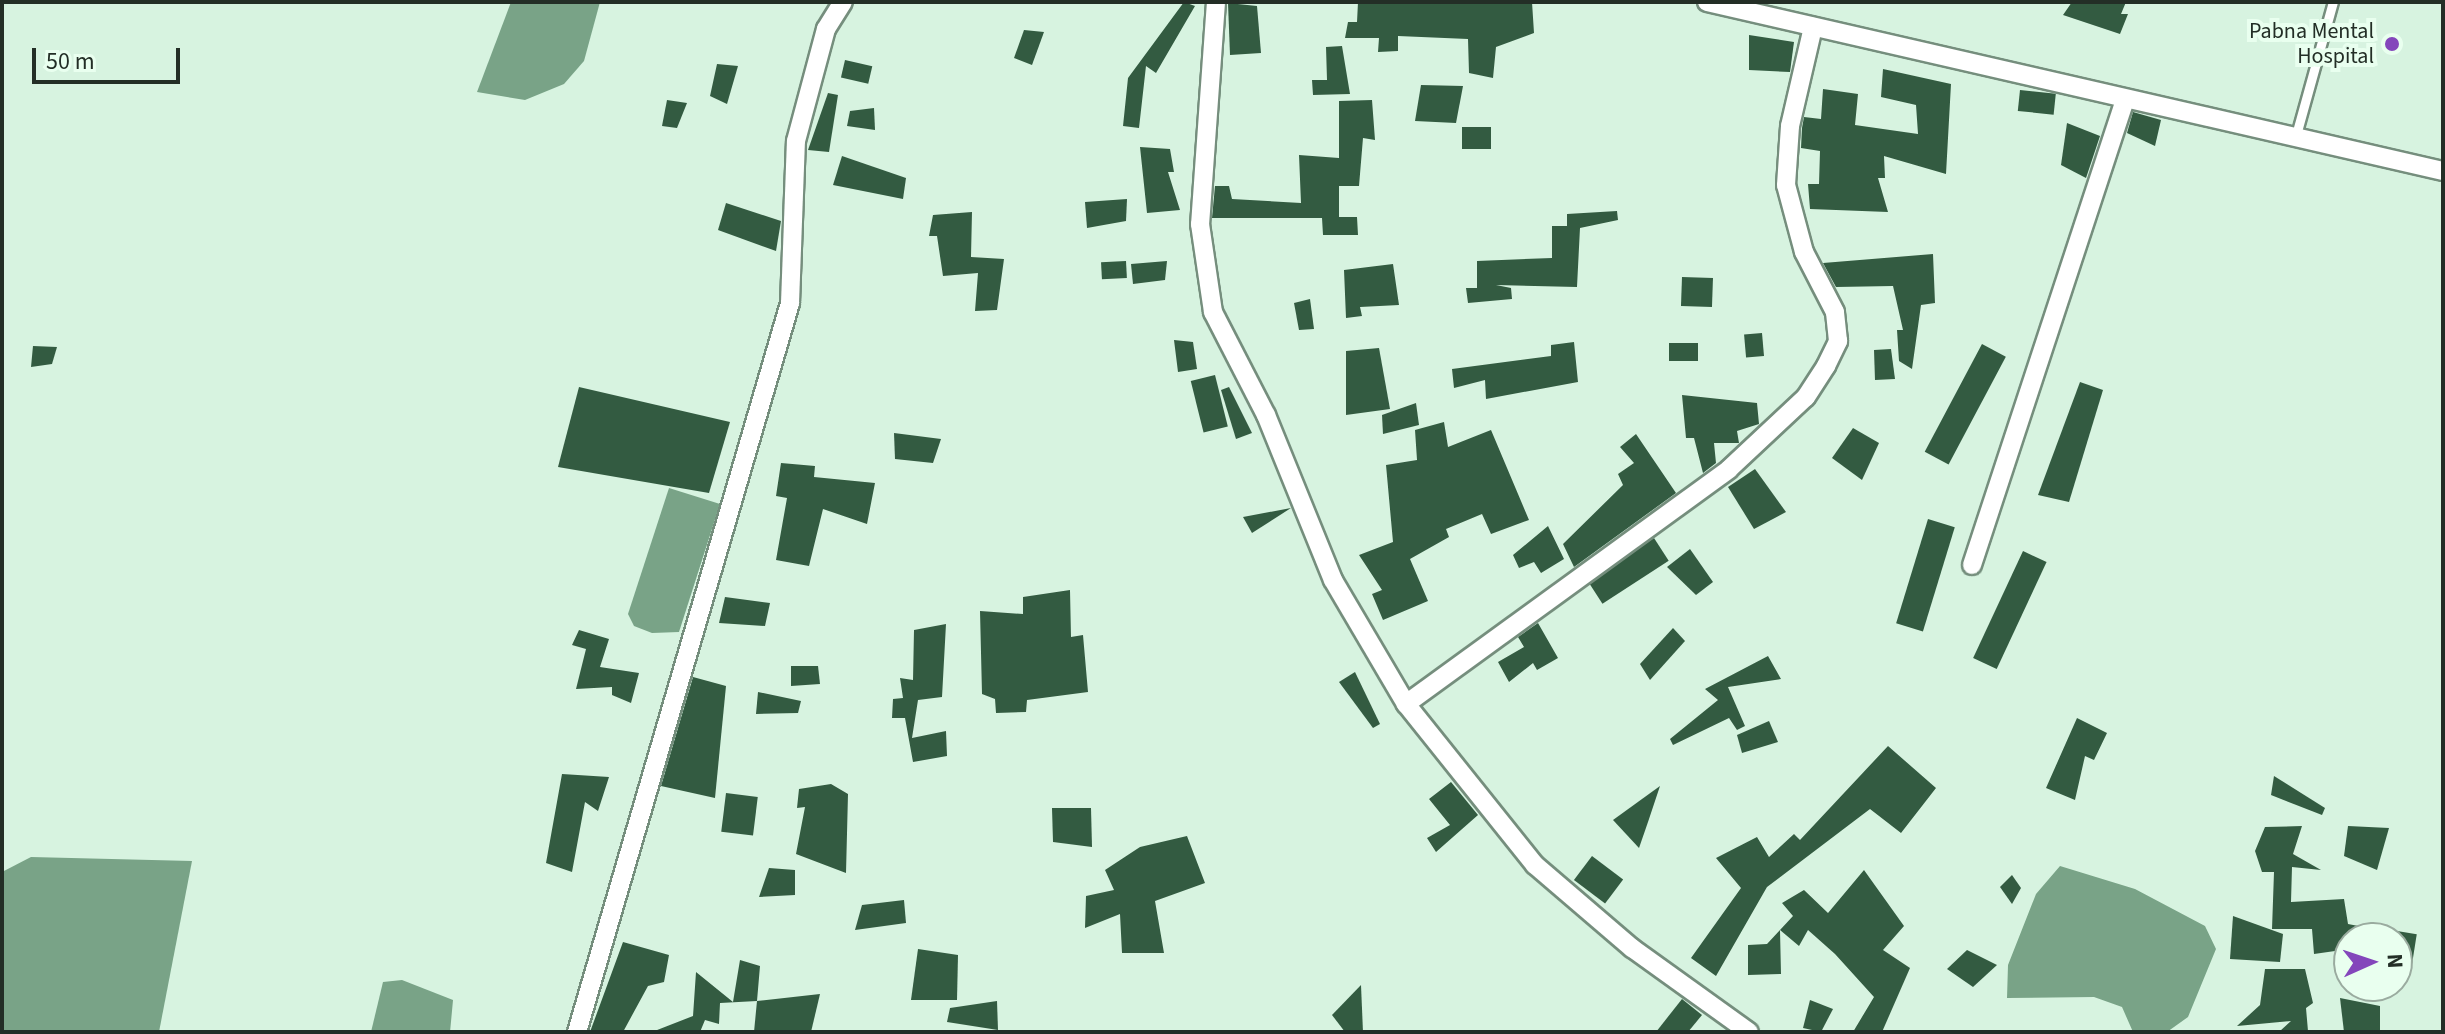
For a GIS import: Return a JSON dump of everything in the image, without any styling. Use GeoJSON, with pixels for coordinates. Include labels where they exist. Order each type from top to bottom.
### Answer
{"type":"FeatureCollection","features":[{"type":"Feature","properties":{"kind":"street"},"geometry":{"type":"LineString","coordinates":[[577,1032],[790,303],[796,141],[826,29],[843,2]]}},
{"type":"Feature","properties":{"kind":"street"},"geometry":{"type":"LineString","coordinates":[[1216,2],[1200,224],[1213,312],[1266,415],[1333,580],[1406,704],[1535,865],[1632,948],[1749,1032]]}},
{"type":"Feature","properties":{"kind":"street"},"geometry":{"type":"LineString","coordinates":[[1707,2],[2443,171]]}},
{"type":"Feature","properties":{"kind":"street"},"geometry":{"type":"LineString","coordinates":[[1406,704],[1729,469],[1806,397],[1826,366],[1838,341],[1835,312],[1804,252],[1786,185],[1790,126],[1813,27]]}},
{"type":"Feature","properties":{"kind":"street"},"geometry":{"type":"LineString","coordinates":[[1972,565],[2125,99]]}},
{"type":"Feature","properties":{"kind":"lane"},"geometry":{"type":"LineString","coordinates":[[2296,135],[2333,2]]}},
{"type":"Feature","properties":{"kind":"shaded area"},"geometry":{"type":"Polygon","coordinates":[[[511,2],[600,2],[584,61],[564,84],[525,100],[477,92],[511,2]]]}},
{"type":"Feature","properties":{"kind":"shaded area"},"geometry":{"type":"Polygon","coordinates":[[[669,488],[720,504],[679,632],[652,633],[634,626],[628,614],[669,488]]]}},
{"type":"Feature","properties":{"kind":"shaded area"},"geometry":{"type":"Polygon","coordinates":[[[31,857],[192,861],[159,1032],[2,1032],[2,872],[31,857]]]}},
{"type":"Feature","properties":{"kind":"shaded area"},"geometry":{"type":"Polygon","coordinates":[[[2060,866],[2135,889],[2205,926],[2216,949],[2188,1017],[2167,1032],[2133,1032],[2122,1007],[2094,997],[2007,998],[2008,965],[2036,894],[2060,866]]]}},
{"type":"Feature","properties":{"kind":"shaded area"},"geometry":{"type":"Polygon","coordinates":[[[402,980],[453,1000],[450,1032],[371,1032],[383,982],[402,980]]]}},
{"type":"Feature","properties":{"kind":"building"},"geometry":{"type":"Polygon","coordinates":[[[1184,2],[1195,6],[1156,73],[1146,66],[1139,128],[1123,126],[1128,78],[1184,2]]]}},
{"type":"Feature","properties":{"kind":"building"},"geometry":{"type":"Polygon","coordinates":[[[1358,2],[1532,2],[1534,33],[1496,47],[1493,78],[1469,73],[1468,39],[1398,36],[1398,51],[1378,52],[1379,38],[1345,38],[1348,22],[1357,22],[1358,2]]]}},
{"type":"Feature","properties":{"kind":"building"},"geometry":{"type":"Polygon","coordinates":[[[2072,2],[2126,2],[2121,14],[2128,14],[2120,34],[2063,15],[2072,2]]]}},
{"type":"Feature","properties":{"kind":"building"},"geometry":{"type":"Polygon","coordinates":[[[1228,3],[1257,6],[1261,53],[1230,55],[1228,3]]]}},
{"type":"Feature","properties":{"kind":"building"},"geometry":{"type":"Polygon","coordinates":[[[1024,30],[1044,32],[1032,65],[1014,58],[1024,30]]]}},
{"type":"Feature","properties":{"kind":"building"},"geometry":{"type":"Polygon","coordinates":[[[1749,35],[1794,42],[1790,72],[1749,70],[1749,35]]]}},
{"type":"Feature","properties":{"kind":"building"},"geometry":{"type":"Polygon","coordinates":[[[1342,46],[1350,94],[1313,95],[1312,80],[1327,80],[1326,47],[1342,46]]]}},
{"type":"Feature","properties":{"kind":"building"},"geometry":{"type":"Polygon","coordinates":[[[845,60],[872,66],[868,84],[841,78],[845,60]]]}},
{"type":"Feature","properties":{"kind":"building"},"geometry":{"type":"Polygon","coordinates":[[[717,64],[738,66],[727,104],[710,96],[717,64]]]}},
{"type":"Feature","properties":{"kind":"building"},"geometry":{"type":"Polygon","coordinates":[[[1883,69],[1951,84],[1946,174],[1884,156],[1885,178],[1878,178],[1888,212],[1810,209],[1808,184],[1819,184],[1820,151],[1801,148],[1802,128],[1804,117],[1821,119],[1823,89],[1858,94],[1855,125],[1918,134],[1916,105],[1881,97],[1883,69]]]}},
{"type":"Feature","properties":{"kind":"building"},"geometry":{"type":"Polygon","coordinates":[[[1421,85],[1463,86],[1456,123],[1415,121],[1421,85]]]}},
{"type":"Feature","properties":{"kind":"building"},"geometry":{"type":"Polygon","coordinates":[[[2020,90],[2056,94],[2054,115],[2018,111],[2020,90]]]}},
{"type":"Feature","properties":{"kind":"building"},"geometry":{"type":"Polygon","coordinates":[[[828,93],[838,95],[829,152],[808,150],[828,93]]]}},
{"type":"Feature","properties":{"kind":"building"},"geometry":{"type":"Polygon","coordinates":[[[667,100],[687,103],[677,128],[662,126],[667,100]]]}},
{"type":"Feature","properties":{"kind":"building"},"geometry":{"type":"Polygon","coordinates":[[[1372,100],[1375,140],[1363,138],[1359,186],[1339,186],[1339,217],[1357,217],[1358,235],[1323,235],[1322,218],[1212,218],[1215,186],[1229,186],[1232,199],[1301,203],[1299,155],[1339,158],[1339,101],[1372,100]]]}},
{"type":"Feature","properties":{"kind":"building"},"geometry":{"type":"Polygon","coordinates":[[[874,108],[875,130],[847,126],[850,111],[874,108]]]}},
{"type":"Feature","properties":{"kind":"building"},"geometry":{"type":"Polygon","coordinates":[[[2133,112],[2161,120],[2155,146],[2127,133],[2133,112]]]}},
{"type":"Feature","properties":{"kind":"building"},"geometry":{"type":"Polygon","coordinates":[[[2067,123],[2100,136],[2086,178],[2061,165],[2067,123]]]}},
{"type":"Feature","properties":{"kind":"building"},"geometry":{"type":"Polygon","coordinates":[[[1462,127],[1491,127],[1491,149],[1462,149],[1462,127]]]}},
{"type":"Feature","properties":{"kind":"building"},"geometry":{"type":"Polygon","coordinates":[[[1140,147],[1170,149],[1174,172],[1168,172],[1180,210],[1147,213],[1140,147]]]}},
{"type":"Feature","properties":{"kind":"building"},"geometry":{"type":"Polygon","coordinates":[[[842,156],[906,178],[903,199],[833,185],[842,156]]]}},
{"type":"Feature","properties":{"kind":"building"},"geometry":{"type":"Polygon","coordinates":[[[1127,199],[1126,221],[1087,228],[1085,202],[1127,199]]]}},
{"type":"Feature","properties":{"kind":"building"},"geometry":{"type":"Polygon","coordinates":[[[726,203],[781,221],[776,251],[718,230],[726,203]]]}},
{"type":"Feature","properties":{"kind":"building"},"geometry":{"type":"Polygon","coordinates":[[[1617,211],[1618,220],[1580,228],[1577,287],[1496,285],[1511,288],[1512,299],[1468,303],[1466,288],[1477,288],[1477,261],[1552,258],[1552,226],[1567,226],[1567,214],[1617,211]]]}},
{"type":"Feature","properties":{"kind":"building"},"geometry":{"type":"Polygon","coordinates":[[[972,212],[971,257],[1004,259],[997,310],[975,311],[978,273],[943,276],[937,236],[929,236],[933,215],[972,212]]]}},
{"type":"Feature","properties":{"kind":"building"},"geometry":{"type":"Polygon","coordinates":[[[1933,254],[1935,303],[1921,305],[1912,369],[1899,361],[1897,330],[1903,330],[1893,286],[1836,287],[1823,263],[1933,254]]]}},
{"type":"Feature","properties":{"kind":"building"},"geometry":{"type":"Polygon","coordinates":[[[1126,261],[1127,278],[1102,279],[1101,262],[1126,261]]]}},
{"type":"Feature","properties":{"kind":"building"},"geometry":{"type":"Polygon","coordinates":[[[1167,261],[1165,280],[1133,284],[1131,264],[1167,261]]]}},
{"type":"Feature","properties":{"kind":"building"},"geometry":{"type":"Polygon","coordinates":[[[1393,264],[1399,305],[1360,307],[1362,316],[1346,318],[1344,270],[1393,264]]]}},
{"type":"Feature","properties":{"kind":"building"},"geometry":{"type":"Polygon","coordinates":[[[1682,277],[1713,278],[1712,307],[1681,306],[1682,277]]]}},
{"type":"Feature","properties":{"kind":"building"},"geometry":{"type":"Polygon","coordinates":[[[1310,299],[1314,329],[1299,330],[1294,303],[1310,299]]]}},
{"type":"Feature","properties":{"kind":"building"},"geometry":{"type":"Polygon","coordinates":[[[1762,333],[1764,356],[1746,357],[1744,335],[1762,333]]]}},
{"type":"Feature","properties":{"kind":"building"},"geometry":{"type":"Polygon","coordinates":[[[1174,340],[1193,342],[1197,369],[1178,372],[1174,340]]]}},
{"type":"Feature","properties":{"kind":"building"},"geometry":{"type":"Polygon","coordinates":[[[1574,342],[1578,382],[1486,399],[1485,380],[1454,388],[1452,369],[1551,356],[1551,345],[1574,342]]]}},
{"type":"Feature","properties":{"kind":"building"},"geometry":{"type":"Polygon","coordinates":[[[1669,343],[1698,343],[1698,361],[1669,361],[1669,343]]]}},
{"type":"Feature","properties":{"kind":"building"},"geometry":{"type":"Polygon","coordinates":[[[1982,344],[2006,357],[1949,464],[1925,452],[1982,344]]]}},
{"type":"Feature","properties":{"kind":"building"},"geometry":{"type":"Polygon","coordinates":[[[33,346],[57,347],[52,364],[31,367],[33,346]]]}},
{"type":"Feature","properties":{"kind":"building"},"geometry":{"type":"Polygon","coordinates":[[[1379,348],[1390,409],[1346,415],[1346,351],[1379,348]]]}},
{"type":"Feature","properties":{"kind":"building"},"geometry":{"type":"Polygon","coordinates":[[[1891,349],[1895,379],[1875,380],[1874,350],[1891,349]]]}},
{"type":"Feature","properties":{"kind":"building"},"geometry":{"type":"Polygon","coordinates":[[[1215,375],[1228,426],[1204,432],[1191,381],[1215,375]]]}},
{"type":"Feature","properties":{"kind":"building"},"geometry":{"type":"Polygon","coordinates":[[[2080,382],[2103,390],[2069,502],[2038,495],[2080,382]]]}},
{"type":"Feature","properties":{"kind":"building"},"geometry":{"type":"Polygon","coordinates":[[[579,387],[730,422],[709,493],[558,467],[579,387]]]}},
{"type":"Feature","properties":{"kind":"building"},"geometry":{"type":"Polygon","coordinates":[[[1229,387],[1252,433],[1236,439],[1221,390],[1229,387]]]}},
{"type":"Feature","properties":{"kind":"building"},"geometry":{"type":"Polygon","coordinates":[[[1682,395],[1757,403],[1759,424],[1737,431],[1739,443],[1714,443],[1716,463],[1703,473],[1694,438],[1686,438],[1682,395]]]}},
{"type":"Feature","properties":{"kind":"building"},"geometry":{"type":"Polygon","coordinates":[[[1416,403],[1419,425],[1383,434],[1382,415],[1416,403]]]}},
{"type":"Feature","properties":{"kind":"building"},"geometry":{"type":"Polygon","coordinates":[[[1444,422],[1448,447],[1491,430],[1529,520],[1491,534],[1482,514],[1446,529],[1449,537],[1410,559],[1428,601],[1383,620],[1372,594],[1382,590],[1359,555],[1393,542],[1386,465],[1417,460],[1415,430],[1444,422]]]}},
{"type":"Feature","properties":{"kind":"building"},"geometry":{"type":"Polygon","coordinates":[[[1853,428],[1879,443],[1862,480],[1832,458],[1853,428]]]}},
{"type":"Feature","properties":{"kind":"building"},"geometry":{"type":"Polygon","coordinates":[[[894,433],[941,439],[933,463],[895,459],[894,433]]]}},
{"type":"Feature","properties":{"kind":"building"},"geometry":{"type":"Polygon","coordinates":[[[1636,434],[1676,493],[1574,567],[1563,544],[1623,485],[1618,474],[1634,463],[1620,447],[1636,434]]]}},
{"type":"Feature","properties":{"kind":"building"},"geometry":{"type":"Polygon","coordinates":[[[781,463],[815,466],[814,477],[875,483],[867,524],[823,509],[809,566],[776,560],[787,498],[776,496],[781,463]]]}},
{"type":"Feature","properties":{"kind":"building"},"geometry":{"type":"Polygon","coordinates":[[[1755,469],[1786,512],[1754,529],[1728,487],[1755,469]]]}},
{"type":"Feature","properties":{"kind":"building"},"geometry":{"type":"Polygon","coordinates":[[[1291,508],[1252,533],[1243,517],[1291,508]]]}},
{"type":"Feature","properties":{"kind":"building"},"geometry":{"type":"Polygon","coordinates":[[[1928,519],[1955,527],[1923,631],[1896,623],[1928,519]]]}},
{"type":"Feature","properties":{"kind":"building"},"geometry":{"type":"Polygon","coordinates":[[[1548,526],[1564,559],[1541,573],[1534,562],[1519,568],[1513,555],[1548,526]]]}},
{"type":"Feature","properties":{"kind":"building"},"geometry":{"type":"Polygon","coordinates":[[[1654,538],[1669,561],[1602,604],[1588,581],[1654,538]]]}},
{"type":"Feature","properties":{"kind":"building"},"geometry":{"type":"Polygon","coordinates":[[[1690,549],[1713,582],[1696,595],[1667,567],[1690,549]]]}},
{"type":"Feature","properties":{"kind":"building"},"geometry":{"type":"Polygon","coordinates":[[[2023,551],[2047,562],[1997,669],[1973,658],[2023,551]]]}},
{"type":"Feature","properties":{"kind":"building"},"geometry":{"type":"Polygon","coordinates":[[[1070,590],[1071,637],[1083,635],[1088,692],[1027,700],[1026,712],[996,713],[995,699],[982,694],[980,611],[1023,614],[1023,597],[1070,590]]]}},
{"type":"Feature","properties":{"kind":"building"},"geometry":{"type":"Polygon","coordinates":[[[725,597],[770,603],[765,626],[719,623],[725,597]]]}},
{"type":"Feature","properties":{"kind":"building"},"geometry":{"type":"Polygon","coordinates":[[[1538,623],[1558,658],[1537,670],[1533,663],[1509,682],[1498,662],[1524,647],[1518,637],[1538,623]]]}},
{"type":"Feature","properties":{"kind":"building"},"geometry":{"type":"Polygon","coordinates":[[[946,624],[942,697],[918,700],[912,738],[946,731],[947,756],[913,762],[905,718],[892,718],[893,699],[903,698],[900,678],[913,680],[914,630],[946,624]]]}},
{"type":"Feature","properties":{"kind":"building"},"geometry":{"type":"Polygon","coordinates":[[[1673,628],[1685,641],[1650,680],[1640,664],[1673,628]]]}},
{"type":"Feature","properties":{"kind":"building"},"geometry":{"type":"Polygon","coordinates":[[[579,630],[609,639],[600,667],[639,673],[631,703],[612,695],[612,687],[576,689],[586,649],[572,645],[579,630]]]}},
{"type":"Feature","properties":{"kind":"building"},"geometry":{"type":"Polygon","coordinates":[[[1768,656],[1781,679],[1728,687],[1745,726],[1737,730],[1729,718],[1673,745],[1670,739],[1718,700],[1705,689],[1768,656]]]}},
{"type":"Feature","properties":{"kind":"building"},"geometry":{"type":"Polygon","coordinates":[[[791,666],[818,666],[820,684],[791,686],[791,666]]]}},
{"type":"Feature","properties":{"kind":"building"},"geometry":{"type":"Polygon","coordinates":[[[1355,672],[1380,724],[1373,728],[1339,682],[1355,672]]]}},
{"type":"Feature","properties":{"kind":"building"},"geometry":{"type":"Polygon","coordinates":[[[693,677],[726,686],[715,798],[661,786],[693,677]]]}},
{"type":"Feature","properties":{"kind":"building"},"geometry":{"type":"Polygon","coordinates":[[[758,692],[801,701],[798,713],[756,714],[758,692]]]}},
{"type":"Feature","properties":{"kind":"building"},"geometry":{"type":"Polygon","coordinates":[[[2077,718],[2107,733],[2094,760],[2085,756],[2075,800],[2046,788],[2077,718]]]}},
{"type":"Feature","properties":{"kind":"building"},"geometry":{"type":"Polygon","coordinates":[[[1769,721],[1778,742],[1742,753],[1737,735],[1769,721]]]}},
{"type":"Feature","properties":{"kind":"building"},"geometry":{"type":"Polygon","coordinates":[[[1888,746],[1936,788],[1901,833],[1870,809],[1767,887],[1716,976],[1691,958],[1741,888],[1716,858],[1757,837],[1769,857],[1794,834],[1800,840],[1888,746]]]}},
{"type":"Feature","properties":{"kind":"building"},"geometry":{"type":"Polygon","coordinates":[[[562,774],[609,777],[598,811],[585,802],[572,872],[546,863],[562,774]]]}},
{"type":"Feature","properties":{"kind":"building"},"geometry":{"type":"Polygon","coordinates":[[[2274,776],[2325,808],[2322,815],[2271,795],[2274,776]]]}},
{"type":"Feature","properties":{"kind":"building"},"geometry":{"type":"Polygon","coordinates":[[[1451,782],[1478,815],[1436,852],[1427,838],[1450,825],[1429,799],[1451,782]]]}},
{"type":"Feature","properties":{"kind":"building"},"geometry":{"type":"Polygon","coordinates":[[[831,784],[848,794],[846,873],[796,854],[805,807],[797,808],[799,789],[831,784]]]}},
{"type":"Feature","properties":{"kind":"building"},"geometry":{"type":"Polygon","coordinates":[[[1660,786],[1648,822],[1639,848],[1613,820],[1660,786]]]}},
{"type":"Feature","properties":{"kind":"building"},"geometry":{"type":"Polygon","coordinates":[[[726,793],[758,797],[753,836],[721,832],[726,793]]]}},
{"type":"Feature","properties":{"kind":"building"},"geometry":{"type":"Polygon","coordinates":[[[1052,808],[1091,808],[1092,847],[1053,842],[1052,808]]]}},
{"type":"Feature","properties":{"kind":"building"},"geometry":{"type":"Polygon","coordinates":[[[2302,826],[2293,854],[2321,870],[2292,867],[2291,902],[2344,899],[2348,922],[2333,922],[2333,951],[2314,954],[2312,929],[2272,929],[2274,872],[2262,872],[2255,851],[2265,827],[2302,826]]]}},
{"type":"Feature","properties":{"kind":"building"},"geometry":{"type":"Polygon","coordinates":[[[2348,826],[2389,828],[2377,870],[2344,856],[2348,826]]]}},
{"type":"Feature","properties":{"kind":"building"},"geometry":{"type":"Polygon","coordinates":[[[1187,836],[1205,883],[1155,901],[1164,953],[1122,953],[1120,914],[1085,928],[1086,896],[1114,890],[1105,870],[1140,847],[1187,836]]]}},
{"type":"Feature","properties":{"kind":"building"},"geometry":{"type":"Polygon","coordinates":[[[1592,856],[1623,879],[1605,903],[1574,880],[1592,856]]]}},
{"type":"Feature","properties":{"kind":"building"},"geometry":{"type":"Polygon","coordinates":[[[769,868],[795,870],[795,895],[759,897],[769,868]]]}},
{"type":"Feature","properties":{"kind":"building"},"geometry":{"type":"Polygon","coordinates":[[[1864,870],[1904,926],[1883,950],[1910,968],[1882,1032],[1853,1032],[1874,997],[1835,954],[1808,930],[1799,946],[1780,930],[1793,916],[1782,903],[1804,890],[1828,913],[1864,870]]]}},
{"type":"Feature","properties":{"kind":"building"},"geometry":{"type":"Polygon","coordinates":[[[2012,875],[2021,888],[2012,904],[2000,887],[2012,875]]]}},
{"type":"Feature","properties":{"kind":"building"},"geometry":{"type":"Polygon","coordinates":[[[904,900],[906,923],[855,930],[862,905],[904,900]]]}},
{"type":"Feature","properties":{"kind":"building"},"geometry":{"type":"Polygon","coordinates":[[[2233,916],[2283,934],[2280,962],[2230,959],[2233,916]]]}},
{"type":"Feature","properties":{"kind":"building"},"geometry":{"type":"Polygon","coordinates":[[[1780,930],[1781,974],[1748,975],[1748,945],[1767,944],[1780,930]]]}},
{"type":"Feature","properties":{"kind":"building"},"geometry":{"type":"Polygon","coordinates":[[[2413,934],[2417,934],[2413,958],[2413,934]]]}},
{"type":"Feature","properties":{"kind":"building"},"geometry":{"type":"Polygon","coordinates":[[[623,942],[669,955],[664,982],[648,986],[623,1032],[590,1032],[623,942]]]}},
{"type":"Feature","properties":{"kind":"building"},"geometry":{"type":"Polygon","coordinates":[[[918,949],[958,955],[957,1000],[911,1000],[918,949]]]}},
{"type":"Feature","properties":{"kind":"building"},"geometry":{"type":"Polygon","coordinates":[[[1967,950],[1997,965],[1973,987],[1947,969],[1967,950]]]}},
{"type":"Feature","properties":{"kind":"building"},"geometry":{"type":"Polygon","coordinates":[[[740,960],[760,966],[757,1001],[720,1003],[719,1024],[705,1020],[700,1032],[652,1032],[693,1016],[696,972],[733,1002],[740,960]]]}},
{"type":"Feature","properties":{"kind":"building"},"geometry":{"type":"Polygon","coordinates":[[[2265,969],[2305,969],[2313,1003],[2306,1008],[2308,1031],[2280,1031],[2291,1021],[2237,1026],[2260,1005],[2265,969]]]}},
{"type":"Feature","properties":{"kind":"building"},"geometry":{"type":"Polygon","coordinates":[[[1361,985],[1363,1032],[1345,1032],[1332,1015],[1361,985]]]}},
{"type":"Feature","properties":{"kind":"building"},"geometry":{"type":"Polygon","coordinates":[[[820,994],[811,1032],[754,1032],[757,1001],[820,994]]]}},
{"type":"Feature","properties":{"kind":"building"},"geometry":{"type":"Polygon","coordinates":[[[1682,999],[1702,1015],[1688,1032],[1656,1032],[1682,999]]]}},
{"type":"Feature","properties":{"kind":"building"},"geometry":{"type":"Polygon","coordinates":[[[1810,1000],[1833,1009],[1821,1032],[1803,1028],[1810,1000]]]}},
{"type":"Feature","properties":{"kind":"building"},"geometry":{"type":"Polygon","coordinates":[[[997,1001],[998,1030],[947,1022],[950,1008],[997,1001]]]}},
{"type":"Feature","properties":{"kind":"building"},"geometry":{"type":"Polygon","coordinates":[[[2340,1002],[2380,1006],[2380,1032],[2344,1032],[2340,1002]]]}},
{"type":"Feature","properties":{"kind":"place","name":"Pabna Mental Hospital"},"geometry":{"type":"Point","coordinates":[2392,44]}}]}
